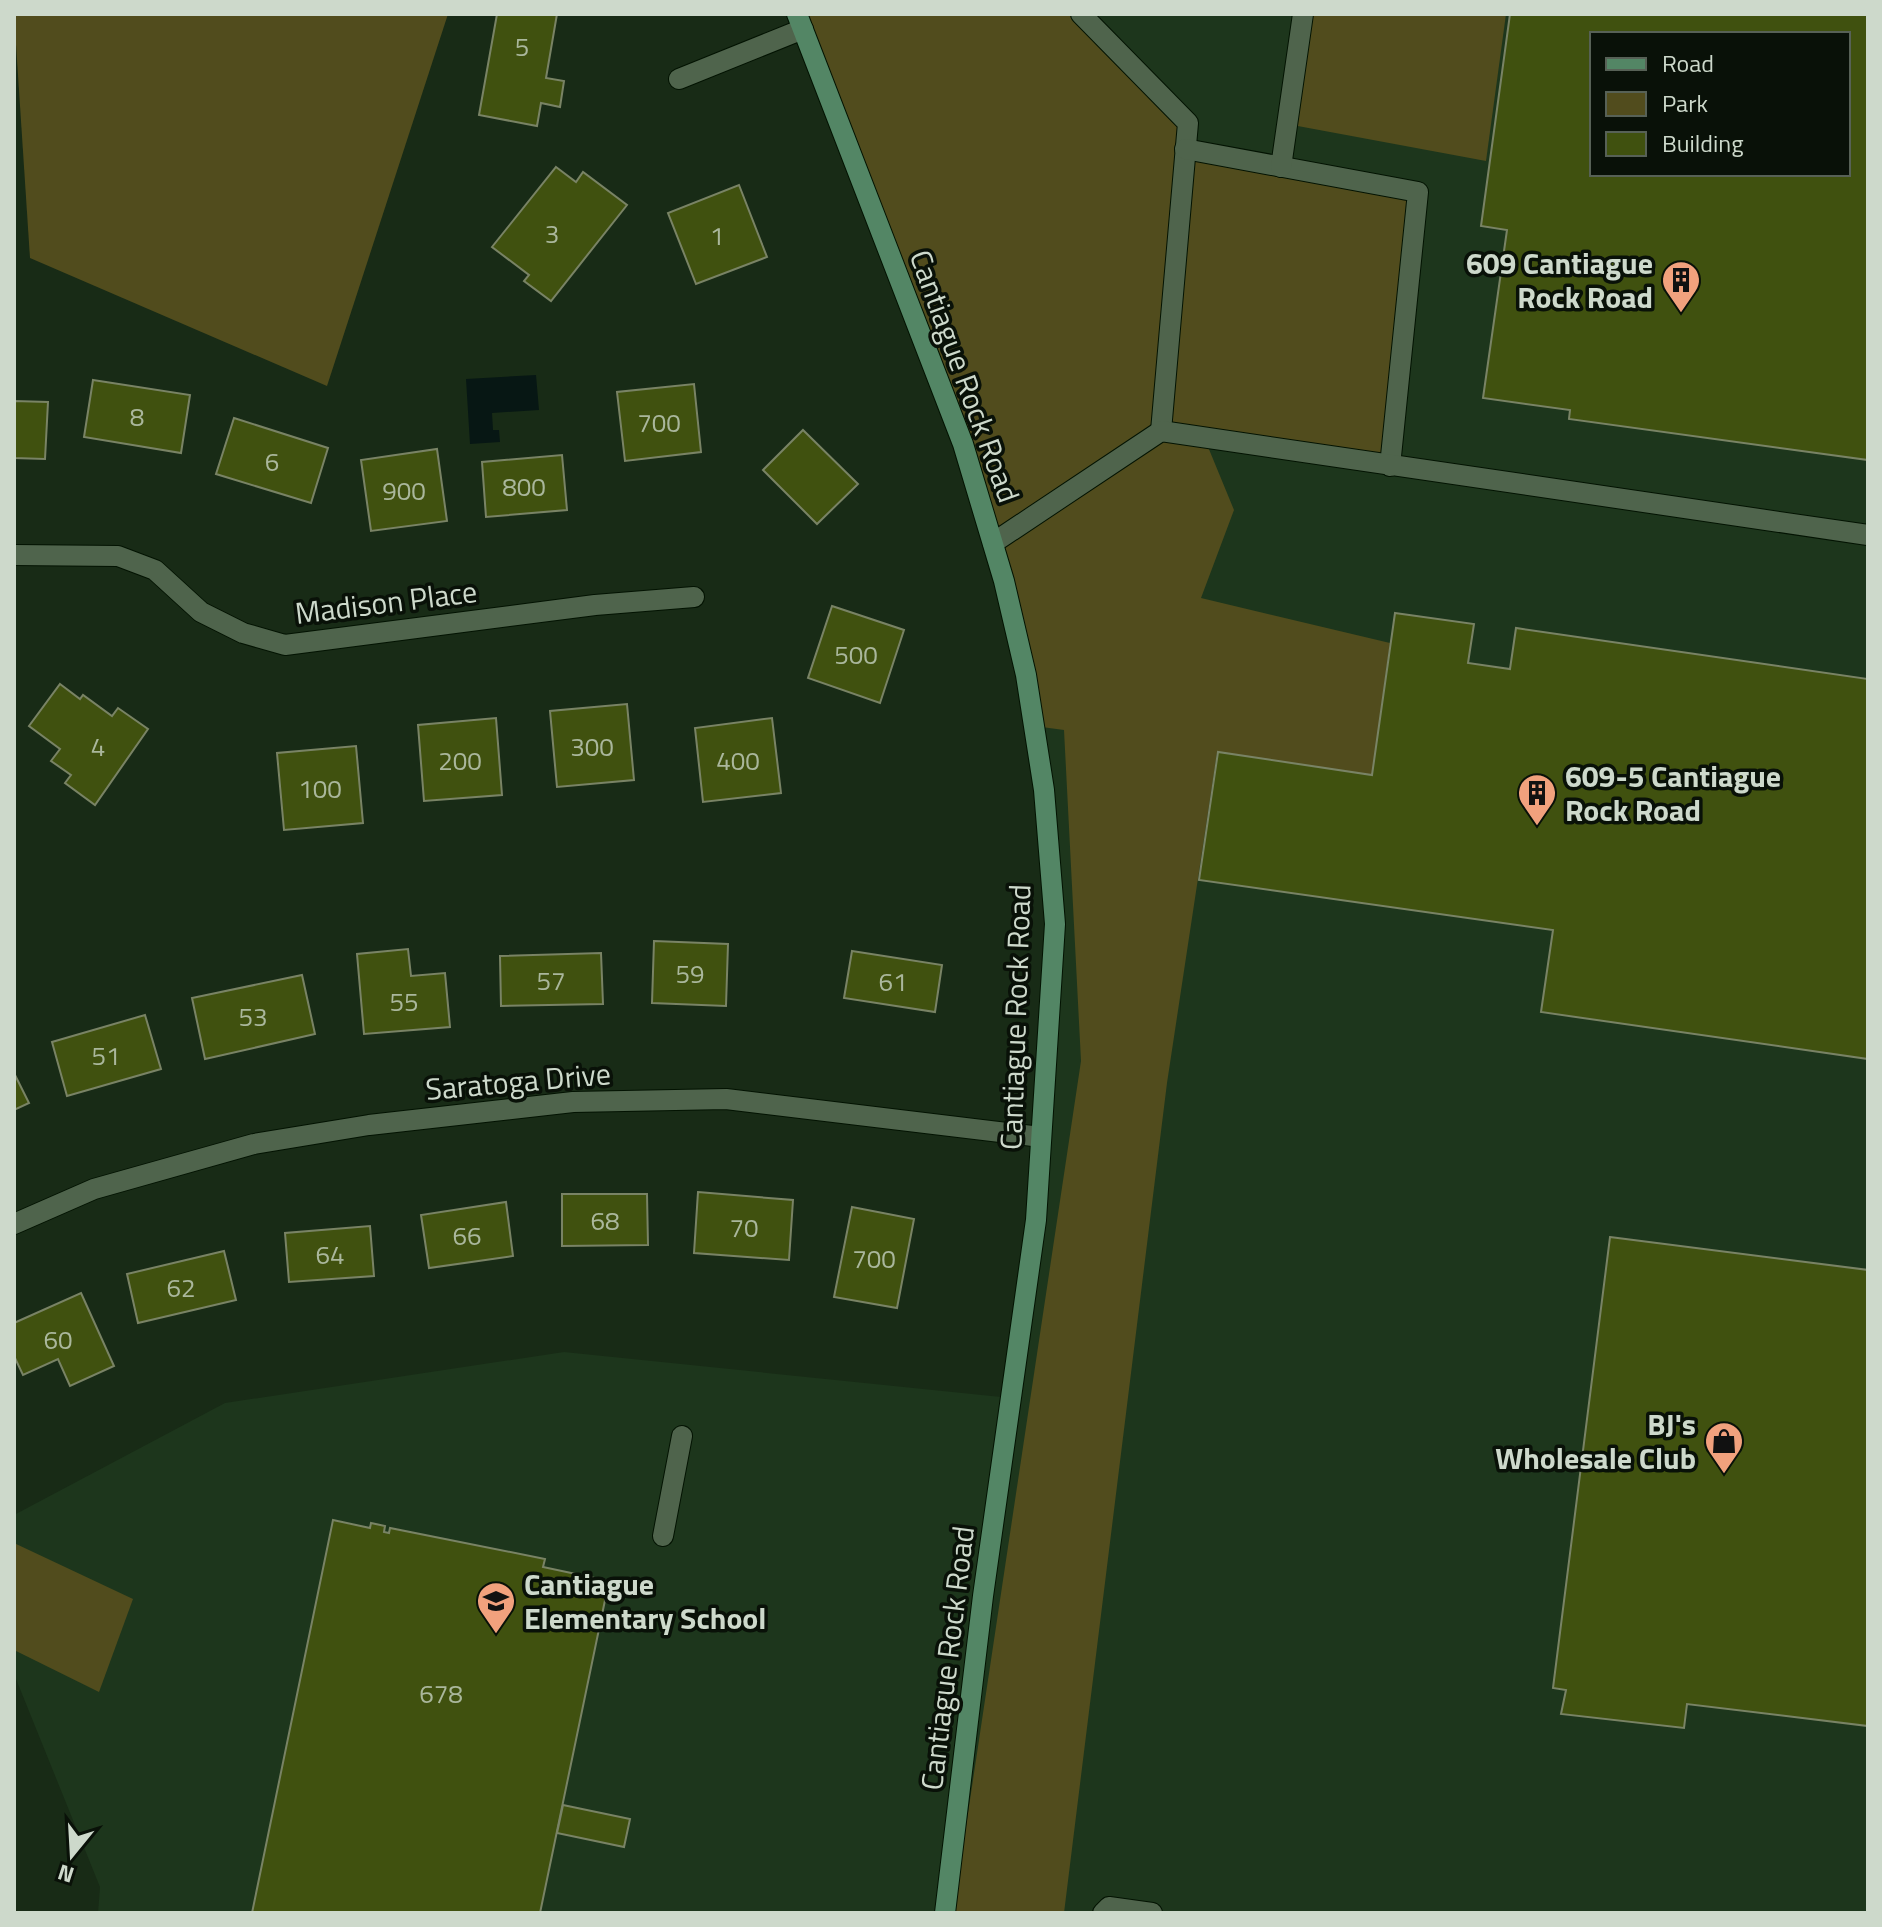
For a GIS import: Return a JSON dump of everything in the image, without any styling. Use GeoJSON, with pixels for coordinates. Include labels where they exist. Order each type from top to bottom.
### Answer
{"type":"FeatureCollection","features":[{"type":"Feature","properties":{"kind":"main road","name":"Cantiague Rock Road"},"geometry":{"type":"LineString","coordinates":[[800,22],[963,444],[993,543],[1026,675],[1044,790],[1055,924],[1036,1220],[983,1596],[945,1913]]}},
{"type":"Feature","properties":{"kind":"street"},"geometry":{"type":"LineString","coordinates":[[1081,14],[1188,123],[1161,431]]}},
{"type":"Feature","properties":{"kind":"street"},"geometry":{"type":"LineString","coordinates":[[1281,167],[1303,14]]}},
{"type":"Feature","properties":{"kind":"street"},"geometry":{"type":"LineString","coordinates":[[679,79],[800,22]]}},
{"type":"Feature","properties":{"kind":"street"},"geometry":{"type":"LineString","coordinates":[[1185,149],[1418,192],[1390,466]]}},
{"type":"Feature","properties":{"kind":"street"},"geometry":{"type":"LineString","coordinates":[[993,543],[1161,431],[1868,535]]}},
{"type":"Feature","properties":{"kind":"street","name":"Madison Place"},"geometry":{"type":"LineString","coordinates":[[14,555],[118,556],[155,570],[201,612],[243,633],[285,645],[595,605],[694,597]]}},
{"type":"Feature","properties":{"kind":"street","name":"Saratoga Drive"},"geometry":{"type":"LineString","coordinates":[[14,1224],[94,1189],[254,1144],[369,1125],[573,1102],[726,1099],[1041,1137]]}},
{"type":"Feature","properties":{"kind":"street"},"geometry":{"type":"LineString","coordinates":[[663,1536],[682,1436]]}},
{"type":"Feature","properties":{"kind":"street"},"geometry":{"type":"LineString","coordinates":[[1103,1913],[1109,1907],[1152,1913]]}},
{"type":"Feature","properties":{"kind":"shaded area"},"geometry":{"type":"Polygon","coordinates":[[[797,14],[1868,14],[1868,1913],[98,1913],[100,1887],[14,1674],[14,1515],[225,1403],[564,1352],[1011,1398],[1055,924],[1004,581],[797,14]]]}},
{"type":"Feature","properties":{"kind":"shaded area"},"geometry":{"type":"Polygon","coordinates":[[[536,375],[539,410],[492,413],[493,430],[499,430],[500,442],[470,444],[466,379],[536,375]]]}},
{"type":"Feature","properties":{"kind":"green space"},"geometry":{"type":"Polygon","coordinates":[[[14,14],[448,14],[327,386],[30,258],[14,14]]]}},
{"type":"Feature","properties":{"kind":"green space"},"geometry":{"type":"Polygon","coordinates":[[[794,14],[1081,14],[1188,123],[1186,150],[1418,192],[1390,466],[1206,442],[1234,510],[1201,598],[1390,643],[1372,775],[1217,753],[1167,1083],[1064,1913],[953,1913],[1081,1061],[1064,730],[1034,726],[1004,581],[794,14]]]}},
{"type":"Feature","properties":{"kind":"green space"},"geometry":{"type":"Polygon","coordinates":[[[1303,14],[1506,14],[1486,161],[1287,124],[1303,14]]]}},
{"type":"Feature","properties":{"kind":"green space"},"geometry":{"type":"Polygon","coordinates":[[[14,1543],[133,1599],[99,1692],[14,1650],[14,1543]]]}},
{"type":"Feature","properties":{"kind":"building"},"geometry":{"type":"Polygon","coordinates":[[[497,14],[557,14],[546,78],[564,81],[560,107],[541,103],[537,126],[479,115],[497,14]]]}},
{"type":"Feature","properties":{"kind":"building","name":"609 Cantiague Rock Road"},"geometry":{"type":"Polygon","coordinates":[[[1510,14],[1868,14],[1868,460],[1569,419],[1570,410],[1483,398],[1507,230],[1481,226],[1510,14]]]}},
{"type":"Feature","properties":{"kind":"building"},"geometry":{"type":"Polygon","coordinates":[[[556,167],[576,182],[583,172],[627,205],[551,301],[524,281],[529,275],[492,247],[556,167]]]}},
{"type":"Feature","properties":{"kind":"building"},"geometry":{"type":"Polygon","coordinates":[[[739,185],[767,257],[696,284],[668,213],[739,185]]]}},
{"type":"Feature","properties":{"kind":"building"},"geometry":{"type":"Polygon","coordinates":[[[93,380],[190,395],[181,453],[84,437],[93,380]]]}},
{"type":"Feature","properties":{"kind":"building"},"geometry":{"type":"Polygon","coordinates":[[[694,384],[701,452],[625,461],[617,392],[694,384]]]}},
{"type":"Feature","properties":{"kind":"building"},"geometry":{"type":"Polygon","coordinates":[[[14,401],[48,402],[45,459],[14,458],[14,401]]]}},
{"type":"Feature","properties":{"kind":"building"},"geometry":{"type":"Polygon","coordinates":[[[234,418],[328,448],[311,503],[216,474],[234,418]]]}},
{"type":"Feature","properties":{"kind":"building"},"geometry":{"type":"Polygon","coordinates":[[[803,430],[858,484],[817,524],[763,470],[803,430]]]}},
{"type":"Feature","properties":{"kind":"building"},"geometry":{"type":"Polygon","coordinates":[[[437,449],[447,521],[371,531],[361,460],[437,449]]]}},
{"type":"Feature","properties":{"kind":"building"},"geometry":{"type":"Polygon","coordinates":[[[562,455],[567,510],[486,517],[482,462],[562,455]]]}},
{"type":"Feature","properties":{"kind":"building"},"geometry":{"type":"Polygon","coordinates":[[[832,606],[904,630],[880,703],[808,678],[832,606]]]}},
{"type":"Feature","properties":{"kind":"building","name":"609-5 Cantiague Rock Road"},"geometry":{"type":"Polygon","coordinates":[[[1395,613],[1474,624],[1468,663],[1510,669],[1516,628],[1868,679],[1868,1059],[1541,1012],[1553,930],[1199,880],[1218,752],[1372,775],[1395,613]]]}},
{"type":"Feature","properties":{"kind":"building"},"geometry":{"type":"Polygon","coordinates":[[[60,684],[80,699],[83,695],[112,716],[118,708],[148,729],[95,805],[65,783],[71,775],[51,761],[60,749],[29,726],[60,684]]]}},
{"type":"Feature","properties":{"kind":"building"},"geometry":{"type":"Polygon","coordinates":[[[627,704],[634,780],[557,787],[550,711],[627,704]]]}},
{"type":"Feature","properties":{"kind":"building"},"geometry":{"type":"Polygon","coordinates":[[[496,718],[502,795],[424,801],[418,725],[496,718]]]}},
{"type":"Feature","properties":{"kind":"building"},"geometry":{"type":"Polygon","coordinates":[[[772,718],[781,793],[703,802],[695,728],[772,718]]]}},
{"type":"Feature","properties":{"kind":"building"},"geometry":{"type":"Polygon","coordinates":[[[356,746],[363,823],[284,830],[277,753],[356,746]]]}},
{"type":"Feature","properties":{"kind":"building"},"geometry":{"type":"Polygon","coordinates":[[[654,941],[728,944],[726,1006],[652,1003],[654,941]]]}},
{"type":"Feature","properties":{"kind":"building"},"geometry":{"type":"Polygon","coordinates":[[[408,949],[411,976],[445,973],[450,1027],[364,1034],[357,954],[408,949]]]}},
{"type":"Feature","properties":{"kind":"building"},"geometry":{"type":"Polygon","coordinates":[[[852,951],[942,965],[935,1012],[844,998],[852,951]]]}},
{"type":"Feature","properties":{"kind":"building"},"geometry":{"type":"Polygon","coordinates":[[[601,953],[603,1004],[501,1006],[500,956],[601,953]]]}},
{"type":"Feature","properties":{"kind":"building"},"geometry":{"type":"Polygon","coordinates":[[[302,975],[315,1034],[205,1059],[192,998],[302,975]]]}},
{"type":"Feature","properties":{"kind":"building"},"geometry":{"type":"Polygon","coordinates":[[[145,1015],[161,1069],[67,1096],[52,1042],[145,1015]]]}},
{"type":"Feature","properties":{"kind":"building"},"geometry":{"type":"Polygon","coordinates":[[[14,1073],[29,1103],[14,1110],[14,1073]]]}},
{"type":"Feature","properties":{"kind":"building"},"geometry":{"type":"Polygon","coordinates":[[[698,1192],[793,1200],[789,1260],[694,1253],[698,1192]]]}},
{"type":"Feature","properties":{"kind":"building"},"geometry":{"type":"Polygon","coordinates":[[[562,1194],[647,1194],[648,1245],[562,1246],[562,1194]]]}},
{"type":"Feature","properties":{"kind":"building"},"geometry":{"type":"Polygon","coordinates":[[[506,1202],[513,1256],[429,1268],[421,1215],[506,1202]]]}},
{"type":"Feature","properties":{"kind":"building"},"geometry":{"type":"Polygon","coordinates":[[[852,1207],[914,1219],[897,1308],[834,1297],[852,1207]]]}},
{"type":"Feature","properties":{"kind":"building"},"geometry":{"type":"Polygon","coordinates":[[[370,1226],[374,1276],[289,1282],[285,1233],[370,1226]]]}},
{"type":"Feature","properties":{"kind":"building","name":"BJ's Wholesale Club"},"geometry":{"type":"Polygon","coordinates":[[[1610,1237],[1868,1270],[1868,1726],[1687,1704],[1684,1728],[1561,1714],[1566,1690],[1553,1688],[1610,1237]]]}},
{"type":"Feature","properties":{"kind":"building"},"geometry":{"type":"Polygon","coordinates":[[[224,1251],[236,1300],[138,1323],[127,1274],[224,1251]]]}},
{"type":"Feature","properties":{"kind":"building"},"geometry":{"type":"Polygon","coordinates":[[[81,1293],[114,1366],[70,1386],[58,1359],[23,1375],[14,1356],[14,1323],[81,1293]]]}},
{"type":"Feature","properties":{"kind":"building"},"geometry":{"type":"Polygon","coordinates":[[[333,1520],[370,1528],[371,1523],[385,1526],[384,1532],[389,1533],[390,1528],[545,1559],[543,1567],[609,1581],[540,1913],[252,1913],[333,1520]]]}},
{"type":"Feature","properties":{"kind":"building"},"geometry":{"type":"Polygon","coordinates":[[[563,1805],[630,1819],[624,1847],[557,1833],[563,1805]]]}},
{"type":"Feature","properties":{"kind":"place","name":"609 Cantiague Rock Road"},"geometry":{"type":"Point","coordinates":[1681,314]}},
{"type":"Feature","properties":{"kind":"place","name":"609-5 Cantiague Rock Road"},"geometry":{"type":"Point","coordinates":[1537,827]}},
{"type":"Feature","properties":{"kind":"place","name":"BJ's Wholesale Club"},"geometry":{"type":"Point","coordinates":[1724,1475]}},
{"type":"Feature","properties":{"kind":"place","name":"Cantiague Elementary School"},"geometry":{"type":"Point","coordinates":[496,1635]}}]}
